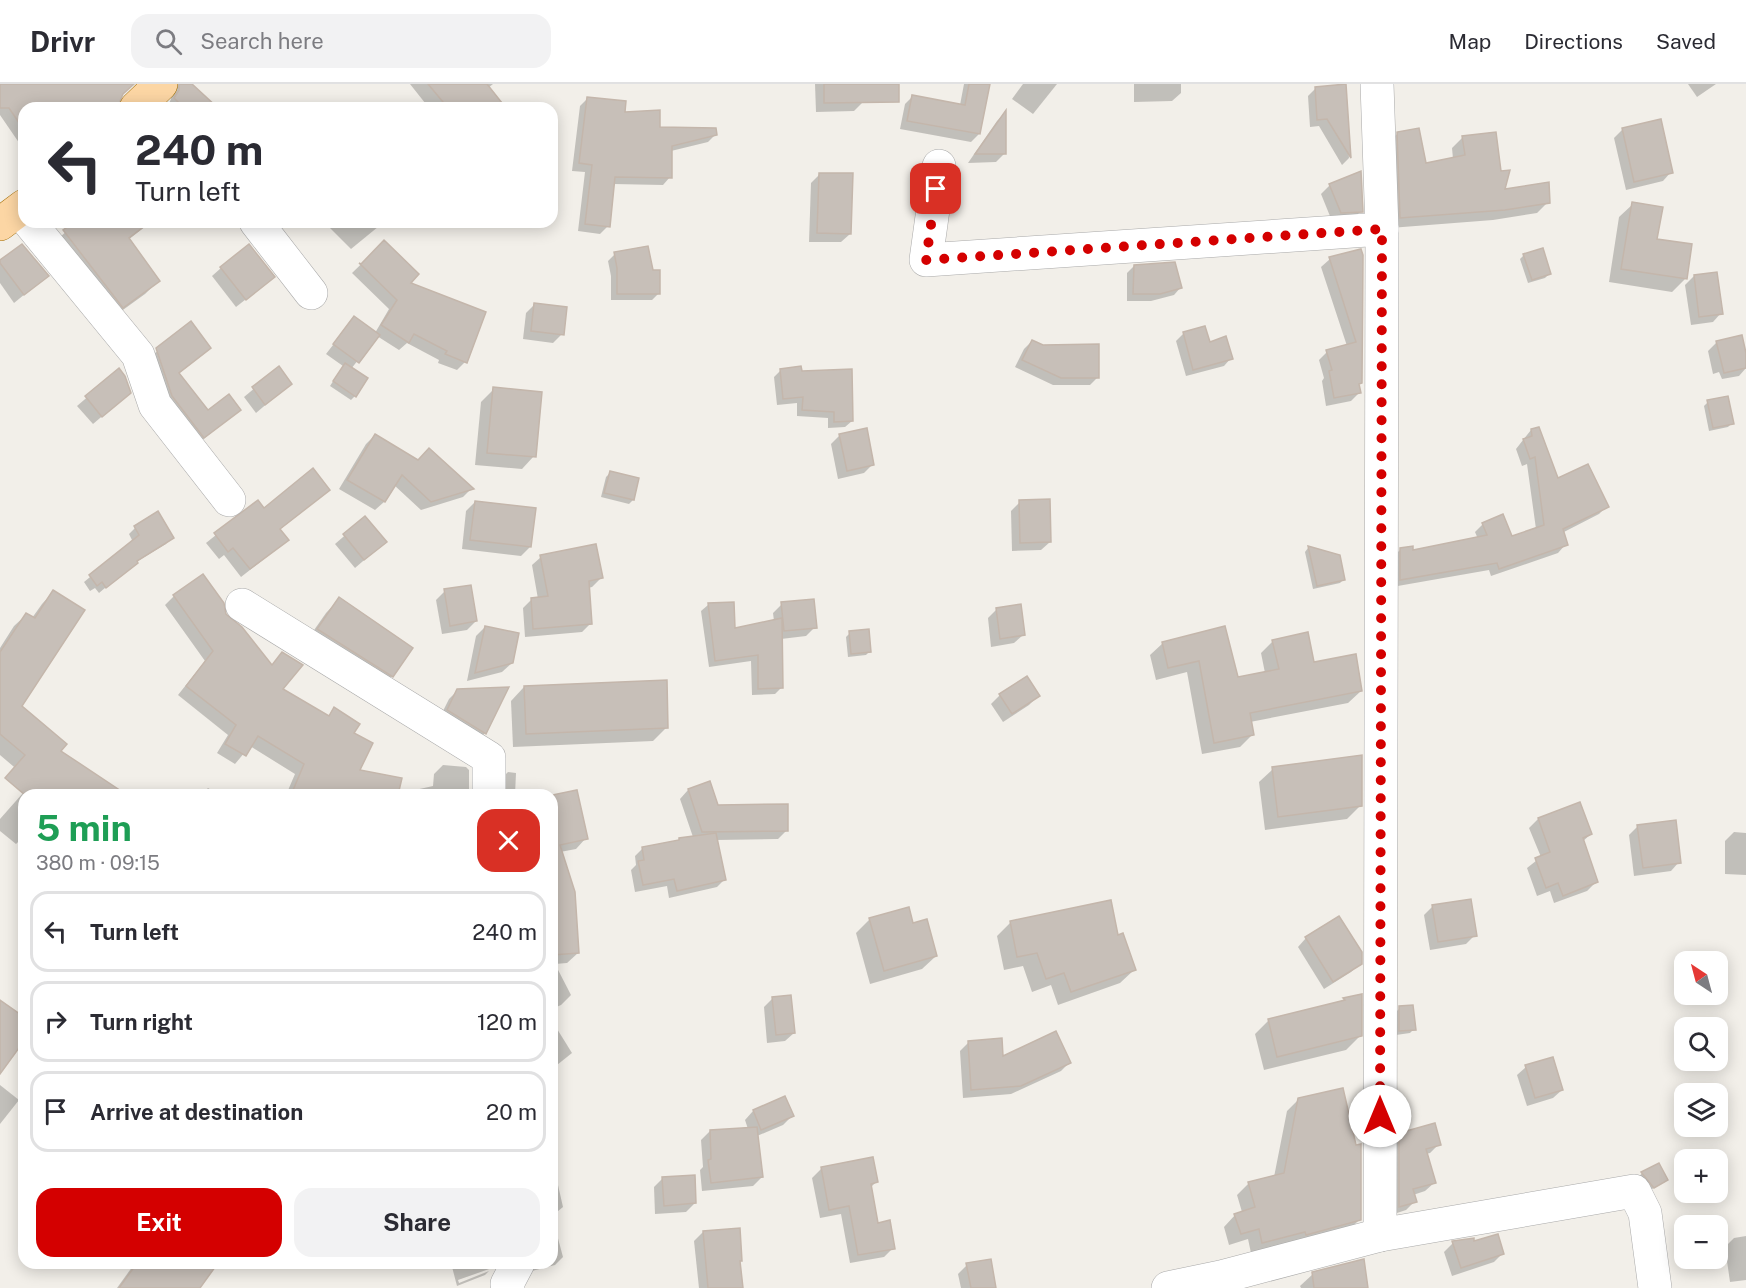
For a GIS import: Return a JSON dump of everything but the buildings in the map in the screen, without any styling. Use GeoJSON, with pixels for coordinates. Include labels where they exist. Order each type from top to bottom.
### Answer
{"type":"FeatureCollection","features":[{"type":"Feature","properties":{"kind":"street"},"geometry":{"type":"LineString","coordinates":[[1377,84],[1382,229],[1380,1235]]}},
{"type":"Feature","properties":{"kind":"street"},"geometry":{"type":"LineString","coordinates":[[939,166],[926,260],[1382,229]]}},
{"type":"Feature","properties":{"kind":"street"},"geometry":{"type":"LineString","coordinates":[[29,228],[138,355],[155,405],[229,501]]}},
{"type":"Feature","properties":{"kind":"street"},"geometry":{"type":"LineString","coordinates":[[260,228],[311,293]]}},
{"type":"Feature","properties":{"kind":"street"},"geometry":{"type":"LineString","coordinates":[[242,604],[489,758],[489,789]]}},
{"type":"Feature","properties":{"kind":"street"},"geometry":{"type":"LineString","coordinates":[[1168,1288],[1222,1282],[1380,1235],[1634,1191],[1645,1213],[1655,1288]]}},
{"type":"Feature","properties":{"kind":"street"},"geometry":{"type":"LineString","coordinates":[[508,1288],[507,1284],[515,1269]]}},
{"type":"Feature","properties":{"kind":"route"},"geometry":{"type":"LineString","coordinates":[[936,189],[926,260],[1382,229],[1380,1116]]}}]}
